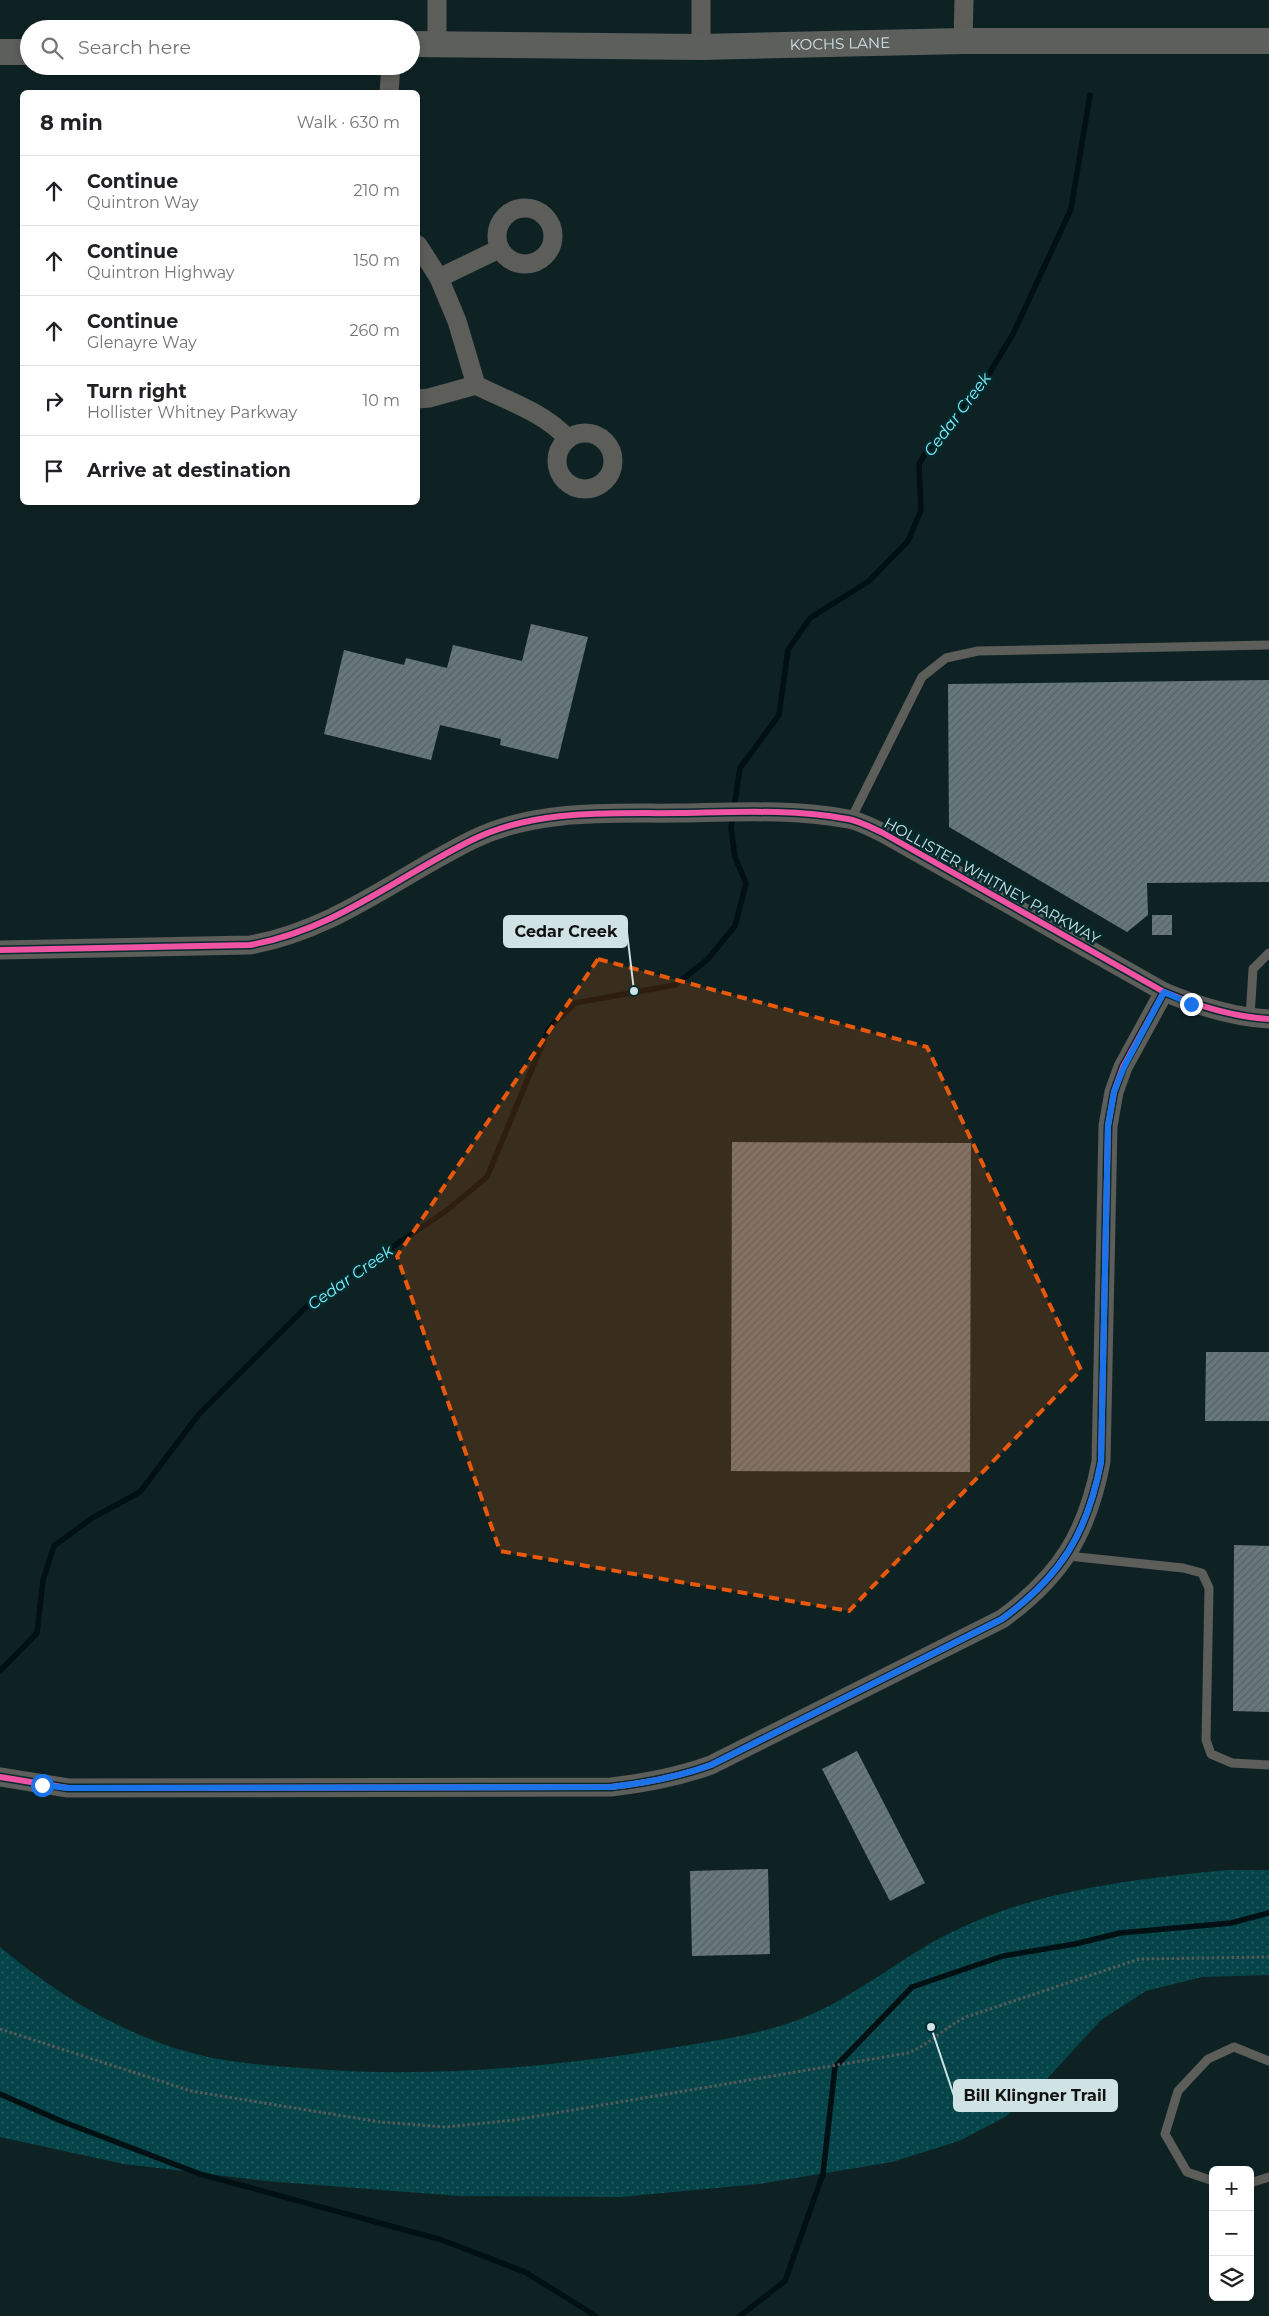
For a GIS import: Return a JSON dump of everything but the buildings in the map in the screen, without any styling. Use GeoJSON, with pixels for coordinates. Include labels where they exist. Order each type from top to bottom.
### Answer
{"type":"FeatureCollection","features":[{"type":"Feature","properties":{"kind":"street"},"geometry":{"type":"LineString","coordinates":[[437,0],[437,43]]}},
{"type":"Feature","properties":{"kind":"street"},"geometry":{"type":"LineString","coordinates":[[701,0],[701,47]]}},
{"type":"Feature","properties":{"kind":"street"},"geometry":{"type":"LineString","coordinates":[[964,0],[964,41]]}},
{"type":"Feature","properties":{"kind":"street","name":"KOCHS LANE"},"geometry":{"type":"LineString","coordinates":[[420,44],[701,47],[964,41],[1269,41]]}},
{"type":"Feature","properties":{"kind":"street"},"geometry":{"type":"LineString","coordinates":[[0,52],[20,52]]}},
{"type":"Feature","properties":{"kind":"street"},"geometry":{"type":"LineString","coordinates":[[389,90],[390,75]]}},
{"type":"Feature","properties":{"kind":"street"},"geometry":{"type":"LineString","coordinates":[[420,248],[439,278],[457,321],[476,385]]}},
{"type":"Feature","properties":{"kind":"street"},"geometry":{"type":"LineString","coordinates":[[439,278],[499,249]]}},
{"type":"Feature","properties":{"kind":"street"},"geometry":{"type":"LineString","coordinates":[[420,399],[476,385],[536,413],[556,425],[568,439]]}},
{"type":"Feature","properties":{"kind":"street","name":"HOLLISTER WHITNEY PARKWAY"},"geometry":{"type":"LineString","coordinates":[[0,950],[250,945],[278,940],[329,921],[475,839],[527,821],[556,816],[791,811],[851,820],[883,833],[1164,992],[1191,1004],[1229,1014],[1269,1019]]}},
{"type":"Feature","properties":{"kind":"street"},"geometry":{"type":"LineString","coordinates":[[0,1777],[68,1788],[602,1787],[649,1783],[683,1775],[711,1765],[1002,1619],[1027,1601],[1050,1578],[1068,1556],[1082,1530],[1092,1504],[1101,1462],[1108,1126],[1114,1092],[1124,1067],[1164,992]]}},
{"type":"Feature","properties":{"kind":"lane"},"geometry":{"type":"LineString","coordinates":[[851,820],[922,677],[946,658],[978,651],[1269,645]]}},
{"type":"Feature","properties":{"kind":"lane"},"geometry":{"type":"LineString","coordinates":[[1250,1017],[1253,969],[1269,953]]}},
{"type":"Feature","properties":{"kind":"lane"},"geometry":{"type":"LineString","coordinates":[[1068,1556],[1183,1568],[1202,1573],[1209,1588],[1206,1740],[1211,1754],[1232,1763],[1269,1764]]}},
{"type":"Feature","properties":{"kind":"lane"},"geometry":{"type":"LineString","coordinates":[[1209,2180],[1188,2172],[1165,2134],[1178,2090],[1208,2059],[1234,2047],[1269,2061]]}},
{"type":"Feature","properties":{"kind":"lane"},"geometry":{"type":"LineString","coordinates":[[1254,2182],[1269,2178]]}},
{"type":"Feature","properties":{"kind":"path"},"geometry":{"type":"LineString","coordinates":[[0,2030],[191,2091],[380,2122],[446,2127],[514,2120],[908,2052],[921,2048],[952,2024],[966,2017],[1139,1959],[1269,1957]]}},
{"type":"Feature","properties":{"kind":"highlighted area"},"geometry":{"type":"Polygon","coordinates":[[[598,959],[927,1047],[1081,1370],[849,1611],[500,1551],[397,1256],[598,959]]]}},
{"type":"Feature","properties":{"kind":"shaded area"},"geometry":{"type":"Polygon","coordinates":[[[1228,1870],[1269,1870],[1269,1975],[1202,1977],[1146,1991],[1101,2020],[1033,2094],[1005,2117],[959,2141],[892,2162],[759,2184],[620,2197],[459,2196],[266,2181],[124,2164],[0,2137],[0,1947],[44,1981],[115,2024],[166,2045],[192,2053],[247,2063],[345,2071],[433,2072],[477,2070],[564,2063],[608,2057],[706,2042],[762,2031],[798,2020],[818,2011],[857,1990],[931,1943],[982,1918],[1016,1906],[1086,1889],[1121,1883],[1228,1870]]]}},
{"type":"Feature","properties":{"kind":"waterway","name":"Cedar Creek"},"geometry":{"type":"LineString","coordinates":[[0,1671],[37,1633],[43,1580],[54,1546],[92,1518],[140,1492],[199,1414],[312,1301],[446,1211],[487,1177],[549,1028],[575,1003],[675,985],[707,960],[735,926],[746,883],[735,857],[731,828],[740,768],[779,715],[788,650],[810,618],[869,581],[908,541],[921,510],[919,464],[928,449],[984,382],[1013,334],[1071,209],[1090,95]]}},
{"type":"Feature","properties":{"kind":"waterway"},"geometry":{"type":"LineString","coordinates":[[740,2316],[785,2281],[823,2174],[835,2067],[912,1987],[1003,1956],[1075,1944],[1120,1933],[1231,1923],[1269,1913]]}},
{"type":"Feature","properties":{"kind":"waterway"},"geometry":{"type":"LineString","coordinates":[[0,2094],[61,2121],[200,2174],[442,2240],[525,2272],[596,2316]]}},
{"type":"Feature","properties":{"kind":"cycle path"},"geometry":{"type":"LineString","coordinates":[[0,950],[250,945],[281,938],[338,915],[474,839],[524,822],[550,817],[603,813],[786,812],[857,821],[883,833],[1164,992],[1215,1010],[1269,1019]]}},
{"type":"Feature","properties":{"kind":"cycle path"},"geometry":{"type":"LineString","coordinates":[[0,1777],[68,1788],[611,1787],[637,1784],[711,1765],[1002,1619],[1023,1603],[1056,1569],[1079,1532],[1095,1488],[1101,1462],[1108,1126],[1114,1092],[1123,1067],[1164,992]]}},
{"type":"Feature","properties":{"kind":"place","name":"Cedar Creek"},"geometry":{"type":"Point","coordinates":[634,991]}},
{"type":"Feature","properties":{"kind":"place","name":"Bill Klingner Trail"},"geometry":{"type":"Point","coordinates":[931,2027]}},
{"type":"Feature","properties":{"kind":"route"},"geometry":{"type":"LineString","coordinates":[[42,1785],[68,1788],[611,1787],[649,1783],[683,1775],[711,1765],[1002,1619],[1027,1601],[1050,1578],[1068,1556],[1082,1530],[1095,1495],[1101,1462],[1108,1126],[1114,1092],[1124,1067],[1164,992],[1191,1004]]}}]}
